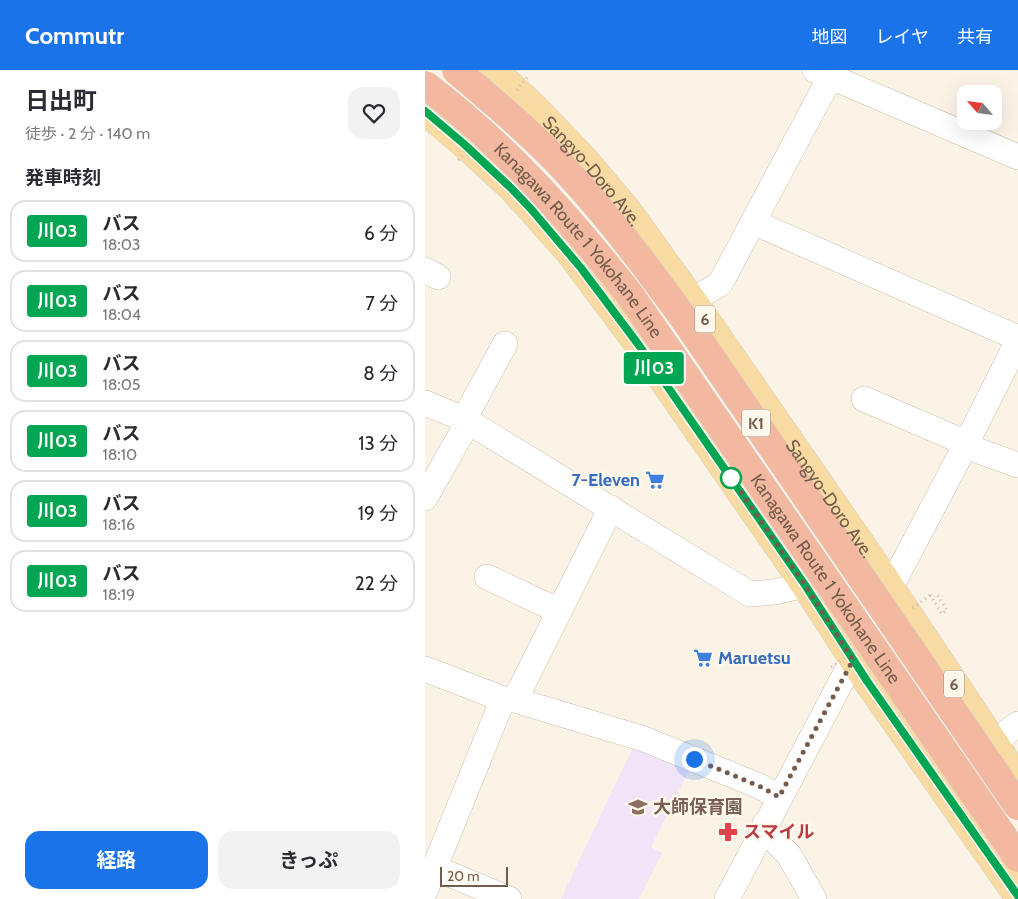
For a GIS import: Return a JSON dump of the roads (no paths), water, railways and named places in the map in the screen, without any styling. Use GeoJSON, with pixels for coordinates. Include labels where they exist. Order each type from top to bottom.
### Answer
{"type":"FeatureCollection","features":[{"type":"Feature","properties":{"kind":"highway","name":"Kanagawa Route 1 Yokohane Line"},"geometry":{"type":"LineString","coordinates":[[456,70],[520,124],[571,176],[647,268],[688,324],[1018,806]]}},
{"type":"Feature","properties":{"kind":"highway","name":"Kanagawa Route 1 Yokohane Line"},"geometry":{"type":"LineString","coordinates":[[425,85],[468,120],[525,172],[589,243],[631,295],[1018,858]]}},
{"type":"Feature","properties":{"kind":"main road","name":"Sangyo-Doro Ave."},"geometry":{"type":"LineString","coordinates":[[493,70],[537,109],[582,157],[627,210],[692,300],[890,588],[1018,779]]}},
{"type":"Feature","properties":{"kind":"main road"},"geometry":{"type":"LineString","coordinates":[[425,111],[464,144],[531,209],[569,253],[638,344],[805,585],[853,660],[1018,896]]}},
{"type":"Feature","properties":{"kind":"street"},"geometry":{"type":"LineString","coordinates":[[425,78],[429,70]]}},
{"type":"Feature","properties":{"kind":"street"},"geometry":{"type":"LineString","coordinates":[[692,300],[720,284],[753,222],[827,72],[1018,157]]}},
{"type":"Feature","properties":{"kind":"street"},"geometry":{"type":"LineString","coordinates":[[725,894],[749,874],[765,824],[966,445],[1018,340],[753,222]]}},
{"type":"Feature","properties":{"kind":"street"},"geometry":{"type":"LineString","coordinates":[[425,498],[505,344]]}},
{"type":"Feature","properties":{"kind":"street"},"geometry":{"type":"LineString","coordinates":[[864,399],[966,445],[1018,465]]}},
{"type":"Feature","properties":{"kind":"street"},"geometry":{"type":"LineString","coordinates":[[425,403],[466,421],[750,594],[773,592],[805,585]]}},
{"type":"Feature","properties":{"kind":"street"},"geometry":{"type":"LineString","coordinates":[[425,891],[479,774],[496,732],[497,712],[509,700],[559,611],[611,508]]}},
{"type":"Feature","properties":{"kind":"street"},"geometry":{"type":"LineString","coordinates":[[487,577],[559,611]]}},
{"type":"Feature","properties":{"kind":"street"},"geometry":{"type":"LineString","coordinates":[[425,669],[509,700],[644,738],[759,786],[779,797]]}},
{"type":"Feature","properties":{"kind":"street"},"geometry":{"type":"LineString","coordinates":[[993,743],[1018,724]]}},
{"type":"Feature","properties":{"kind":"street"},"geometry":{"type":"LineString","coordinates":[[765,824],[776,842],[789,855],[814,899]]}},
{"type":"Feature","properties":{"kind":"street"},"geometry":{"type":"LineString","coordinates":[[435,868],[509,899]]}},
{"type":"Feature","properties":{"kind":"place","name":"7-Eleven"},"geometry":{"type":"Point","coordinates":[655,480]}},
{"type":"Feature","properties":{"kind":"place","name":"Maruetsu"},"geometry":{"type":"Point","coordinates":[703,658]}},
{"type":"Feature","properties":{"kind":"place","name":"大師保育園"},"geometry":{"type":"Point","coordinates":[638,807]}},
{"type":"Feature","properties":{"kind":"place","name":"スマイル"},"geometry":{"type":"Point","coordinates":[728,832]}}]}
